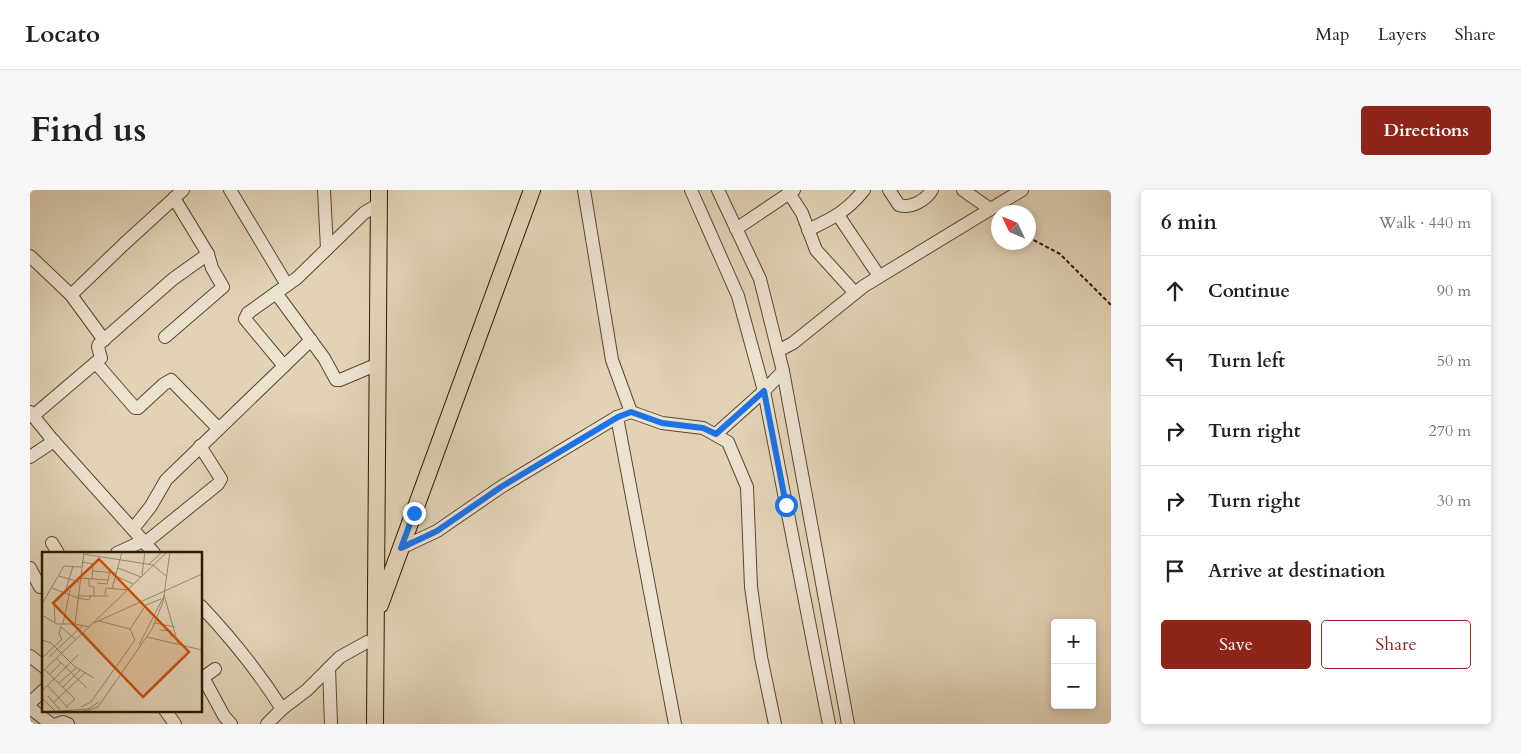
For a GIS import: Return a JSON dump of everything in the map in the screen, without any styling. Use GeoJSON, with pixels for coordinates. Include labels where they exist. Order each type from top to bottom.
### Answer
{"type":"FeatureCollection","features":[{"type":"Feature","properties":{"kind":"main road"},"geometry":{"type":"LineString","coordinates":[[376,614],[532,190]]}},
{"type":"Feature","properties":{"kind":"main road"},"geometry":{"type":"LineString","coordinates":[[376,724],[379,197]]}},
{"type":"Feature","properties":{"kind":"street"},"geometry":{"type":"LineString","coordinates":[[230,190],[287,285]]}},
{"type":"Feature","properties":{"kind":"street"},"geometry":{"type":"LineString","coordinates":[[324,190],[327,249]]}},
{"type":"Feature","properties":{"kind":"street"},"geometry":{"type":"LineString","coordinates":[[584,190],[612,360],[631,412]]}},
{"type":"Feature","properties":{"kind":"street"},"geometry":{"type":"LineString","coordinates":[[691,190],[738,296],[764,391],[829,724]]}},
{"type":"Feature","properties":{"kind":"street"},"geometry":{"type":"LineString","coordinates":[[718,190],[760,279],[783,371],[848,724]]}},
{"type":"Feature","properties":{"kind":"street"},"geometry":{"type":"LineString","coordinates":[[808,230],[838,215],[853,203],[864,190]]}},
{"type":"Feature","properties":{"kind":"street"},"geometry":{"type":"LineString","coordinates":[[889,190],[899,205],[907,206],[924,199],[932,190]]}},
{"type":"Feature","properties":{"kind":"street"},"geometry":{"type":"LineString","coordinates":[[963,190],[990,209]]}},
{"type":"Feature","properties":{"kind":"street"},"geometry":{"type":"LineString","coordinates":[[778,352],[793,343],[879,276],[1022,190]]}},
{"type":"Feature","properties":{"kind":"street"},"geometry":{"type":"LineString","coordinates":[[736,229],[766,211],[792,192],[816,250],[855,293]]}},
{"type":"Feature","properties":{"kind":"street"},"geometry":{"type":"LineString","coordinates":[[71,295],[179,194],[208,254],[212,268],[224,287],[165,337]]}},
{"type":"Feature","properties":{"kind":"street"},"geometry":{"type":"LineString","coordinates":[[284,366],[245,319],[248,313],[287,285],[327,249],[379,197]]}},
{"type":"Feature","properties":{"kind":"street"},"geometry":{"type":"LineString","coordinates":[[838,215],[879,276]]}},
{"type":"Feature","properties":{"kind":"street"},"geometry":{"type":"LineString","coordinates":[[153,552],[32,414],[101,358],[98,347],[104,340],[173,279],[208,254]]}},
{"type":"Feature","properties":{"kind":"street"},"geometry":{"type":"LineString","coordinates":[[30,256],[71,295],[104,340]]}},
{"type":"Feature","properties":{"kind":"street"},"geometry":{"type":"LineString","coordinates":[[276,293],[324,358],[336,380],[378,364]]}},
{"type":"Feature","properties":{"kind":"street"},"geometry":{"type":"LineString","coordinates":[[133,529],[151,506],[166,480],[311,340]]}},
{"type":"Feature","properties":{"kind":"street"},"geometry":{"type":"LineString","coordinates":[[96,363],[135,408],[138,408],[171,380],[218,428]]}},
{"type":"Feature","properties":{"kind":"street"},"geometry":{"type":"LineString","coordinates":[[716,434],[764,391],[783,371]]}},
{"type":"Feature","properties":{"kind":"street"},"geometry":{"type":"LineString","coordinates":[[401,548],[437,531],[501,487],[618,417],[631,412],[662,423],[703,428],[716,434],[728,442],[747,487],[751,587],[761,657],[775,724]]}},
{"type":"Feature","properties":{"kind":"street"},"geometry":{"type":"LineString","coordinates":[[618,417],[675,724]]}},
{"type":"Feature","properties":{"kind":"street"},"geometry":{"type":"LineString","coordinates":[[30,457],[54,441]]}},
{"type":"Feature","properties":{"kind":"street"},"geometry":{"type":"LineString","coordinates":[[119,552],[144,542],[218,484],[221,479],[200,446]]}},
{"type":"Feature","properties":{"kind":"street"},"geometry":{"type":"LineString","coordinates":[[30,568],[38,588]]}},
{"type":"Feature","properties":{"kind":"street"},"geometry":{"type":"LineString","coordinates":[[202,607],[234,642],[265,682],[282,709]]}},
{"type":"Feature","properties":{"kind":"street"},"geometry":{"type":"LineString","coordinates":[[267,724],[282,709],[307,690],[340,657],[366,642],[376,644]]}},
{"type":"Feature","properties":{"kind":"street"},"geometry":{"type":"LineString","coordinates":[[30,656],[42,665]]}},
{"type":"Feature","properties":{"kind":"street"},"geometry":{"type":"LineString","coordinates":[[329,668],[331,724]]}},
{"type":"Feature","properties":{"kind":"street"},"geometry":{"type":"LineString","coordinates":[[216,669],[204,677],[205,681],[224,716],[231,724]]}},
{"type":"Feature","properties":{"kind":"street"},"geometry":{"type":"LineString","coordinates":[[30,703],[42,692]]}},
{"type":"Feature","properties":{"kind":"street"},"geometry":{"type":"LineString","coordinates":[[824,694],[842,693]]}},
{"type":"Feature","properties":{"kind":"street"},"geometry":{"type":"LineString","coordinates":[[30,708],[51,724]]}},
{"type":"Feature","properties":{"kind":"street"},"geometry":{"type":"LineString","coordinates":[[166,712],[175,724]]}},
{"type":"Feature","properties":{"kind":"street"},"geometry":{"type":"LineString","coordinates":[[57,724],[63,722],[68,724]]}},
{"type":"Feature","properties":{"kind":"path"},"geometry":{"type":"LineString","coordinates":[[1036,242],[1060,254],[1111,305]]}},
{"type":"Feature","properties":{"kind":"route"},"geometry":{"type":"LineString","coordinates":[[414,513],[401,548],[437,531],[501,487],[618,417],[631,412],[662,423],[703,428],[716,434],[764,391],[786,505]]}}]}
